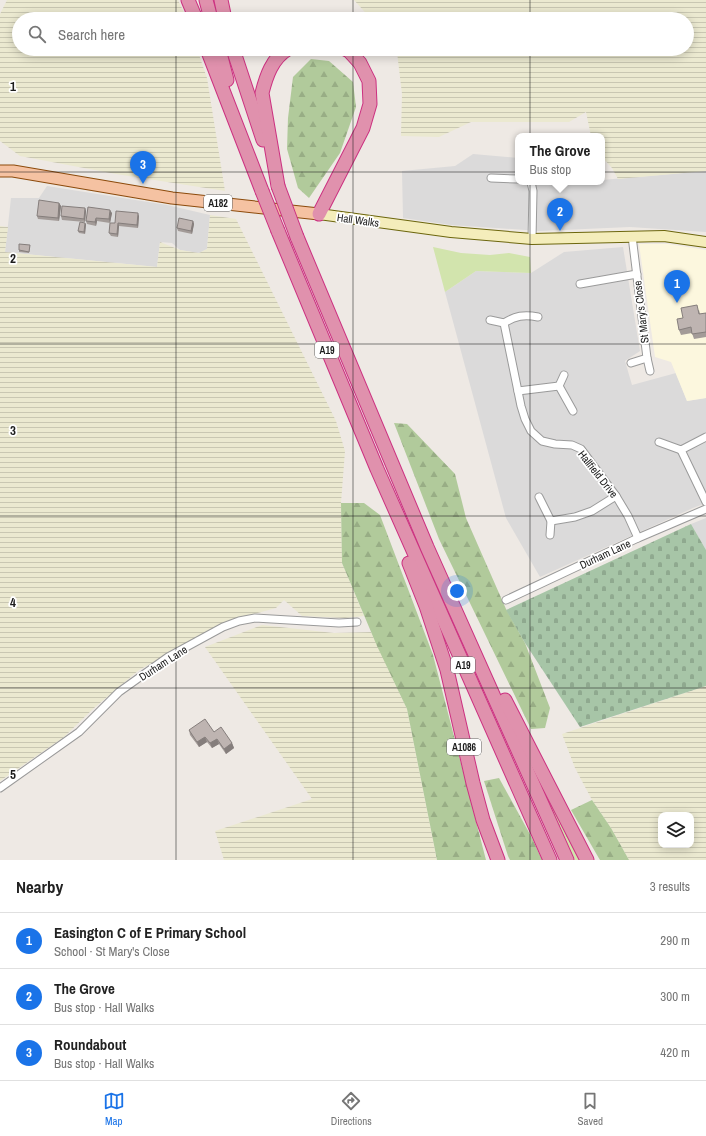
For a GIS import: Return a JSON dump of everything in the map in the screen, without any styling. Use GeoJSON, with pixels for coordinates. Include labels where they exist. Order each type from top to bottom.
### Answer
{"type":"FeatureCollection","features":[{"type":"Feature","properties":{"kind":"highway"},"geometry":{"type":"LineString","coordinates":[[188,0],[193,12]]}},
{"type":"Feature","properties":{"kind":"highway"},"geometry":{"type":"LineString","coordinates":[[206,0],[209,12]]}},
{"type":"Feature","properties":{"kind":"highway"},"geometry":{"type":"LineString","coordinates":[[221,0],[224,12]]}},
{"type":"Feature","properties":{"kind":"highway"},"geometry":{"type":"LineString","coordinates":[[210,56],[262,190]]}},
{"type":"Feature","properties":{"kind":"highway","name":"A19"},"geometry":{"type":"LineString","coordinates":[[221,56],[228,84],[262,190],[278,231],[377,469],[550,860]]}},
{"type":"Feature","properties":{"kind":"highway","name":"A19"},"geometry":{"type":"LineString","coordinates":[[235,56],[278,186],[297,237],[427,547],[567,860]]}},
{"type":"Feature","properties":{"kind":"highway"},"geometry":{"type":"LineString","coordinates":[[278,186],[262,94],[265,81],[274,61],[280,56]]}},
{"type":"Feature","properties":{"kind":"highway"},"geometry":{"type":"LineString","coordinates":[[319,214],[363,128],[370,104],[369,81],[360,63],[354,56]]}},
{"type":"Feature","properties":{"kind":"highway","name":"A1086"},"geometry":{"type":"LineString","coordinates":[[377,469],[408,562],[426,606],[447,670],[473,783],[483,820],[498,860]]}},
{"type":"Feature","properties":{"kind":"highway"},"geometry":{"type":"LineString","coordinates":[[427,547],[587,860]]}},
{"type":"Feature","properties":{"kind":"main road","name":"Hall Walks"},"geometry":{"type":"LineString","coordinates":[[0,162],[13,171]]}},
{"type":"Feature","properties":{"kind":"main road","name":"Hall Walks"},"geometry":{"type":"LineString","coordinates":[[0,171],[13,171],[172,198],[319,214],[443,231],[532,239],[664,236],[706,242]]}},
{"type":"Feature","properties":{"kind":"street"},"geometry":{"type":"LineString","coordinates":[[491,178],[515,179]]}},
{"type":"Feature","properties":{"kind":"street"},"geometry":{"type":"LineString","coordinates":[[531,185],[532,239]]}},
{"type":"Feature","properties":{"kind":"street","name":"St Mary's Close"},"geometry":{"type":"LineString","coordinates":[[631,363],[646,358],[632,236]]}},
{"type":"Feature","properties":{"kind":"street","name":"St Mary's Close"},"geometry":{"type":"LineString","coordinates":[[580,284],[637,274]]}},
{"type":"Feature","properties":{"kind":"street"},"geometry":{"type":"LineString","coordinates":[[490,320],[504,323],[514,316],[527,314],[538,317]]}},
{"type":"Feature","properties":{"kind":"street","name":"Hallfield Drive"},"geometry":{"type":"LineString","coordinates":[[504,323],[518,391],[525,419],[531,431],[542,441],[555,444],[572,445],[581,449],[616,496],[628,516],[638,538]]}},
{"type":"Feature","properties":{"kind":"street"},"geometry":{"type":"LineString","coordinates":[[646,358],[650,371]]}},
{"type":"Feature","properties":{"kind":"street"},"geometry":{"type":"LineString","coordinates":[[559,386],[564,375]]}},
{"type":"Feature","properties":{"kind":"street"},"geometry":{"type":"LineString","coordinates":[[518,391],[559,386]]}},
{"type":"Feature","properties":{"kind":"street"},"geometry":{"type":"LineString","coordinates":[[559,386],[573,411]]}},
{"type":"Feature","properties":{"kind":"street"},"geometry":{"type":"LineString","coordinates":[[681,450],[706,438]]}},
{"type":"Feature","properties":{"kind":"street"},"geometry":{"type":"LineString","coordinates":[[659,442],[681,450],[706,502]]}},
{"type":"Feature","properties":{"kind":"street"},"geometry":{"type":"LineString","coordinates":[[551,521],[575,517],[592,511],[616,496]]}},
{"type":"Feature","properties":{"kind":"street"},"geometry":{"type":"LineString","coordinates":[[539,497],[551,521],[550,535]]}},
{"type":"Feature","properties":{"kind":"street","name":"Durham Lane"},"geometry":{"type":"LineString","coordinates":[[506,600],[638,538],[706,509]]}},
{"type":"Feature","properties":{"kind":"street","name":"Durham Lane"},"geometry":{"type":"LineString","coordinates":[[0,788],[79,732],[119,692],[168,658],[223,627],[239,621],[255,618],[338,623],[357,622]]}},
{"type":"Feature","properties":{"kind":"shaded area"},"geometry":{"type":"Polygon","coordinates":[[[7,0],[178,0],[184,12],[12,12],[12,56],[199,56],[207,78],[225,191],[116,174],[20,156],[0,141],[0,14],[7,0]]]}},
{"type":"Feature","properties":{"kind":"shaded area"},"geometry":{"type":"Polygon","coordinates":[[[354,0],[706,0],[706,171],[618,179],[612,168],[605,160],[605,133],[590,133],[586,112],[569,122],[471,122],[439,137],[401,136],[402,94],[397,56],[694,56],[694,12],[365,12],[354,0]]]}},
{"type":"Feature","properties":{"kind":"shaded area"},"geometry":{"type":"Polygon","coordinates":[[[473,154],[515,158],[515,185],[605,185],[605,180],[706,171],[706,232],[630,227],[540,231],[451,225],[403,218],[402,171],[455,166],[473,154]]]}},
{"type":"Feature","properties":{"kind":"shaded area"},"geometry":{"type":"Polygon","coordinates":[[[47,186],[167,205],[210,215],[207,249],[199,253],[180,250],[172,243],[160,242],[157,267],[5,252],[11,198],[39,198],[47,186]]]}},
{"type":"Feature","properties":{"kind":"shaded area"},"geometry":{"type":"Polygon","coordinates":[[[210,215],[236,219],[336,421],[345,451],[341,503],[342,563],[364,616],[345,618],[302,616],[284,600],[276,608],[229,621],[139,670],[94,708],[64,737],[0,781],[0,226],[8,227],[5,252],[157,267],[160,242],[180,250],[199,253],[207,249],[210,215]]]}},
{"type":"Feature","properties":{"kind":"shaded area"},"geometry":{"type":"Polygon","coordinates":[[[639,244],[668,244],[706,250],[706,398],[687,401],[671,362],[655,357],[639,244]]]}},
{"type":"Feature","properties":{"kind":"shaded area"},"geometry":{"type":"Polygon","coordinates":[[[623,247],[640,351],[625,361],[632,385],[676,373],[687,401],[706,398],[706,503],[540,577],[506,518],[445,292],[476,271],[531,273],[564,252],[623,247]]]}},
{"type":"Feature","properties":{"kind":"shaded area"},"geometry":{"type":"Polygon","coordinates":[[[706,518],[706,550],[691,524],[706,518]]]}},
{"type":"Feature","properties":{"kind":"shaded area"},"geometry":{"type":"Polygon","coordinates":[[[262,625],[334,633],[371,632],[407,709],[437,860],[224,860],[215,831],[312,799],[205,647],[262,625]]]}},
{"type":"Feature","properties":{"kind":"shaded area"},"geometry":{"type":"Polygon","coordinates":[[[706,686],[706,860],[629,860],[611,828],[592,800],[575,768],[562,734],[706,686]]]}},
{"type":"Feature","properties":{"kind":"green space"},"geometry":{"type":"Polygon","coordinates":[[[311,59],[329,61],[353,82],[356,107],[340,153],[309,198],[298,188],[287,149],[288,118],[293,77],[311,59]]]}},
{"type":"Feature","properties":{"kind":"green space"},"geometry":{"type":"Polygon","coordinates":[[[433,247],[461,253],[490,255],[509,253],[530,257],[531,273],[476,271],[445,292],[433,247]]]}},
{"type":"Feature","properties":{"kind":"green space"},"geometry":{"type":"Polygon","coordinates":[[[394,423],[407,424],[455,474],[466,518],[506,609],[525,643],[550,708],[545,728],[531,729],[439,539],[394,423]]]}},
{"type":"Feature","properties":{"kind":"green space"},"geometry":{"type":"Polygon","coordinates":[[[341,503],[364,503],[380,515],[433,655],[486,860],[437,860],[407,709],[377,646],[342,563],[341,503]]]}},
{"type":"Feature","properties":{"kind":"green space"},"geometry":{"type":"Polygon","coordinates":[[[691,524],[706,550],[706,686],[580,727],[525,643],[506,610],[691,524]]]}},
{"type":"Feature","properties":{"kind":"green space"},"geometry":{"type":"Polygon","coordinates":[[[499,778],[532,838],[542,860],[510,860],[484,781],[499,778]]]}},
{"type":"Feature","properties":{"kind":"green space"},"geometry":{"type":"Polygon","coordinates":[[[548,795],[583,860],[575,860],[545,796],[548,795]]]}},
{"type":"Feature","properties":{"kind":"green space"},"geometry":{"type":"Polygon","coordinates":[[[592,800],[611,828],[629,860],[600,860],[571,810],[592,800]]]}},
{"type":"Feature","properties":{"kind":"building"},"geometry":{"type":"Polygon","coordinates":[[[39,200],[59,203],[58,218],[37,216],[39,200]]]}},
{"type":"Feature","properties":{"kind":"building"},"geometry":{"type":"Polygon","coordinates":[[[62,206],[85,208],[84,219],[61,216],[62,206]]]}},
{"type":"Feature","properties":{"kind":"building"},"geometry":{"type":"Polygon","coordinates":[[[88,207],[110,210],[109,219],[96,218],[95,222],[86,221],[88,207]]]}},
{"type":"Feature","properties":{"kind":"building"},"geometry":{"type":"Polygon","coordinates":[[[116,211],[138,213],[137,225],[118,223],[117,234],[109,233],[110,223],[115,223],[116,211]]]}},
{"type":"Feature","properties":{"kind":"building"},"geometry":{"type":"Polygon","coordinates":[[[179,218],[193,221],[191,231],[177,228],[179,218]]]}},
{"type":"Feature","properties":{"kind":"building"},"geometry":{"type":"Polygon","coordinates":[[[80,222],[85,223],[84,232],[78,231],[80,222]]]}},
{"type":"Feature","properties":{"kind":"building"},"geometry":{"type":"Polygon","coordinates":[[[19,244],[30,245],[29,252],[19,250],[19,244]]]}},
{"type":"Feature","properties":{"kind":"building"},"geometry":{"type":"Polygon","coordinates":[[[697,305],[699,314],[706,313],[706,332],[692,334],[691,327],[679,330],[677,319],[683,318],[681,308],[697,305]]]}},
{"type":"Feature","properties":{"kind":"building"},"geometry":{"type":"Polygon","coordinates":[[[205,719],[214,732],[221,727],[232,743],[224,749],[217,739],[210,743],[205,737],[197,742],[189,730],[205,719]]]}},
{"type":"Feature","properties":{"kind":"place","name":"Roundabout"},"geometry":{"type":"Point","coordinates":[143,184]}},
{"type":"Feature","properties":{"kind":"place","name":"The Grove"},"geometry":{"type":"Point","coordinates":[560,231]}},
{"type":"Feature","properties":{"kind":"place","name":"Easington C of E Primary School"},"geometry":{"type":"Point","coordinates":[677,303]}}]}
